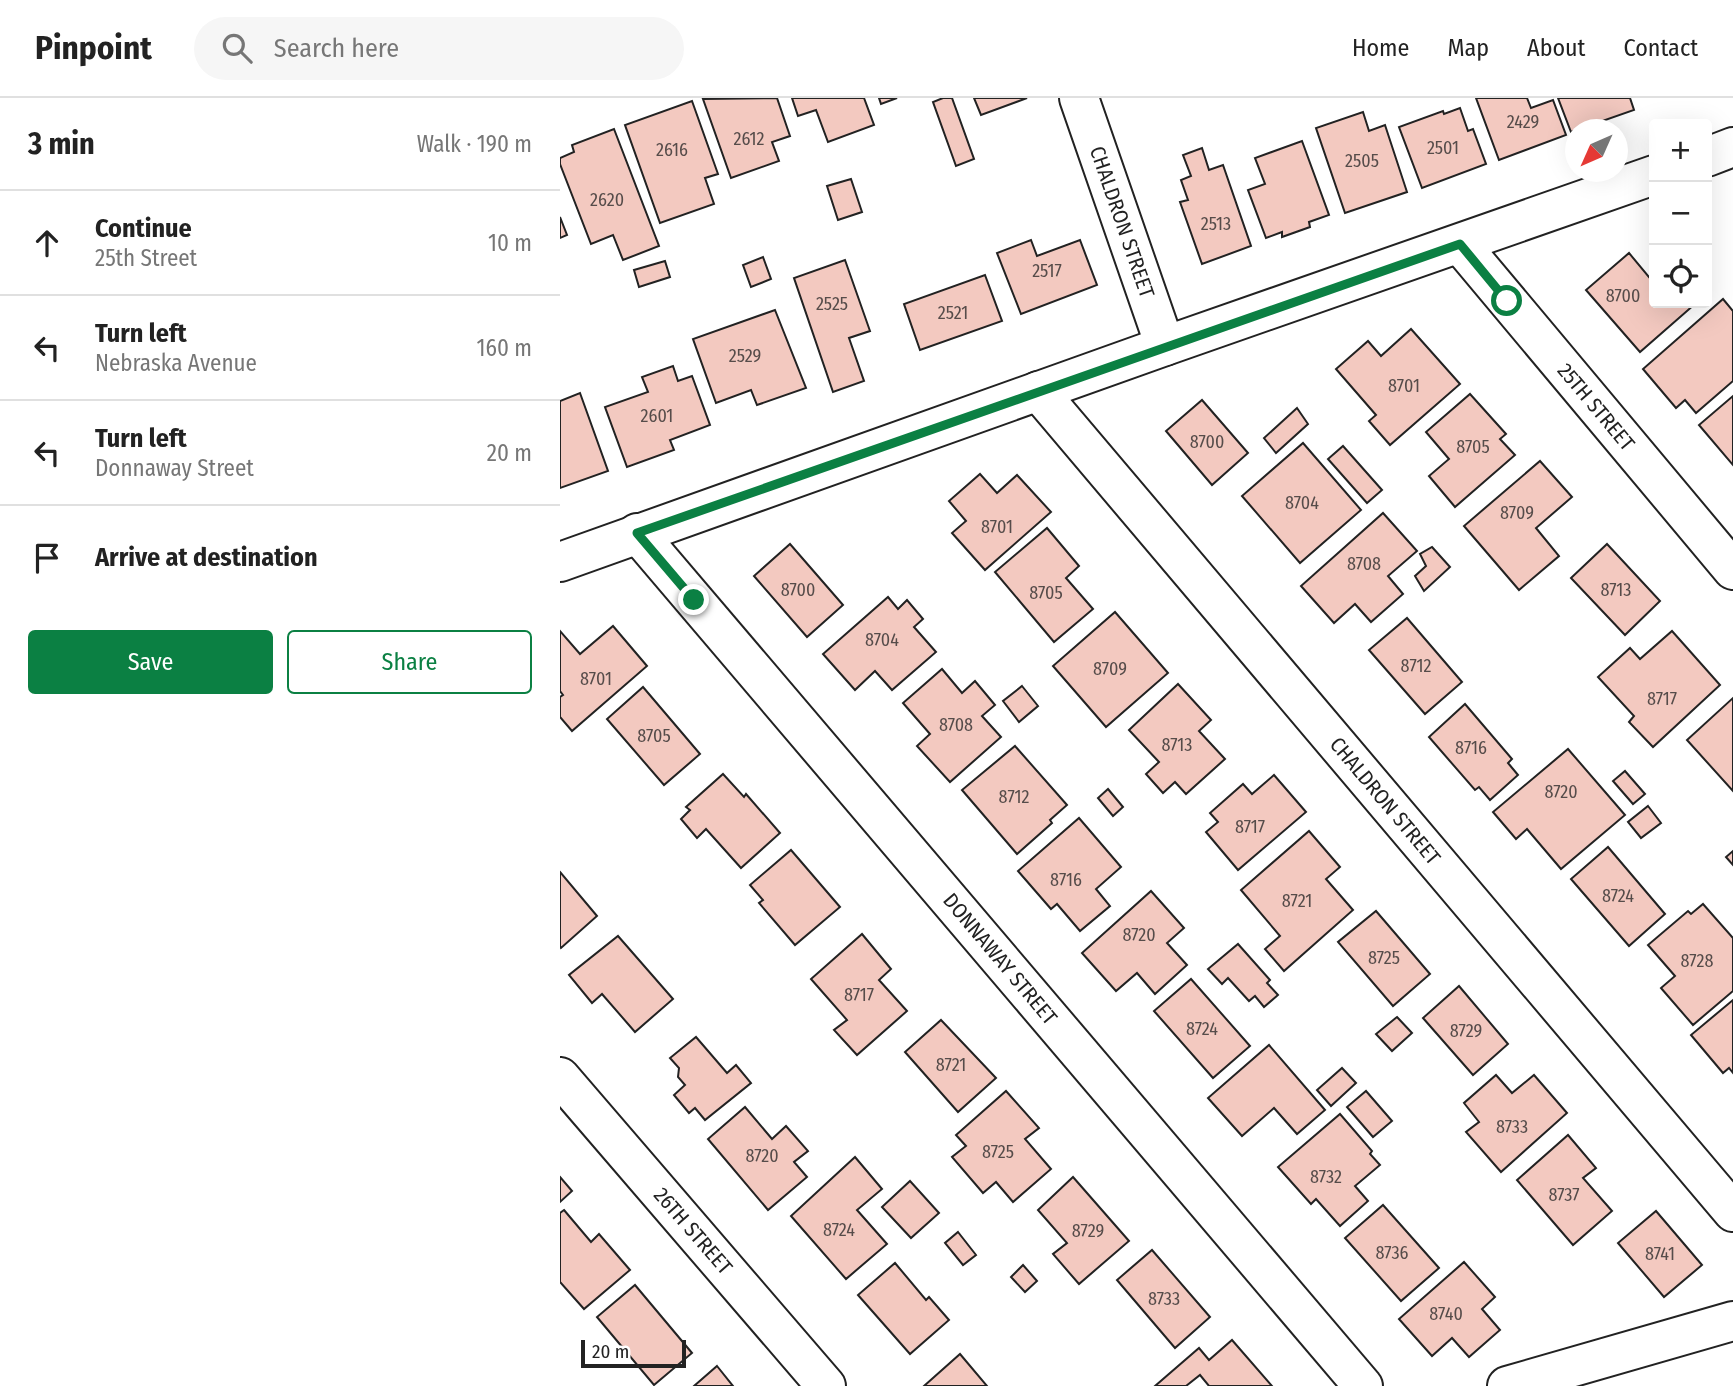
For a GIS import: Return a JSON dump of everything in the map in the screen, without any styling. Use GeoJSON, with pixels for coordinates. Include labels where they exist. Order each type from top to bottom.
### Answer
{"type":"FeatureCollection","features":[{"type":"Feature","properties":{"kind":"street","name":"CHALDRON STREET"},"geometry":{"type":"LineString","coordinates":[[1079,98],[1165,346]]}},
{"type":"Feature","properties":{"kind":"street"},"geometry":{"type":"LineString","coordinates":[[1712,155],[1733,148]]}},
{"type":"Feature","properties":{"kind":"street"},"geometry":{"type":"LineString","coordinates":[[560,562],[1649,177]]}},
{"type":"Feature","properties":{"kind":"street","name":"25TH STREET"},"geometry":{"type":"LineString","coordinates":[[1460,244],[1733,569]]}},
{"type":"Feature","properties":{"kind":"street","name":"CHALDRON STREET"},"geometry":{"type":"LineString","coordinates":[[1038,391],[1733,1212]]}},
{"type":"Feature","properties":{"kind":"street","name":"DONNAWAY STREET"},"geometry":{"type":"LineString","coordinates":[[637,533],[1363,1386]]}},
{"type":"Feature","properties":{"kind":"street","name":"26TH STREET"},"geometry":{"type":"LineString","coordinates":[[560,1077],[826,1386]]}},
{"type":"Feature","properties":{"kind":"street"},"geometry":{"type":"LineString","coordinates":[[1507,1386],[1733,1321]]}},
{"type":"Feature","properties":{"kind":"building"},"geometry":{"type":"Polygon","coordinates":[[[777,98],[790,136],[772,142],[779,161],[731,178],[703,99],[777,98]]]}},
{"type":"Feature","properties":{"kind":"building"},"geometry":{"type":"Polygon","coordinates":[[[792,98],[864,98],[874,125],[828,142],[816,110],[798,116],[792,98]]]}},
{"type":"Feature","properties":{"kind":"building"},"geometry":{"type":"Polygon","coordinates":[[[879,98],[897,98],[881,104],[879,98]]]}},
{"type":"Feature","properties":{"kind":"building"},"geometry":{"type":"Polygon","coordinates":[[[952,98],[974,159],[956,166],[933,102],[952,98]]]}},
{"type":"Feature","properties":{"kind":"building"},"geometry":{"type":"Polygon","coordinates":[[[974,98],[1027,98],[981,115],[974,98]]]}},
{"type":"Feature","properties":{"kind":"building"},"geometry":{"type":"Polygon","coordinates":[[[1476,98],[1527,98],[1531,108],[1553,100],[1565,135],[1499,160],[1476,98]]]}},
{"type":"Feature","properties":{"kind":"building"},"geometry":{"type":"Polygon","coordinates":[[[1558,98],[1630,98],[1634,110],[1608,119],[1566,119],[1558,98]]]}},
{"type":"Feature","properties":{"kind":"building"},"geometry":{"type":"Polygon","coordinates":[[[692,101],[718,174],[705,178],[714,204],[660,223],[625,125],[692,101]]]}},
{"type":"Feature","properties":{"kind":"building"},"geometry":{"type":"Polygon","coordinates":[[[1460,108],[1468,131],[1473,129],[1486,164],[1422,188],[1399,127],[1443,111],[1444,114],[1460,108]]]}},
{"type":"Feature","properties":{"kind":"building"},"geometry":{"type":"Polygon","coordinates":[[[1363,112],[1369,131],[1385,125],[1407,192],[1345,213],[1316,128],[1363,112]]]}},
{"type":"Feature","properties":{"kind":"building"},"geometry":{"type":"Polygon","coordinates":[[[614,129],[659,246],[623,260],[613,235],[591,244],[560,164],[560,158],[574,152],[572,145],[614,129]]]}},
{"type":"Feature","properties":{"kind":"building"},"geometry":{"type":"Polygon","coordinates":[[[1302,141],[1329,215],[1309,222],[1310,227],[1282,237],[1282,232],[1266,238],[1248,190],[1265,184],[1255,158],[1302,141]]]}},
{"type":"Feature","properties":{"kind":"building"},"geometry":{"type":"Polygon","coordinates":[[[1202,148],[1209,170],[1223,165],[1251,246],[1202,264],[1180,202],[1188,200],[1181,180],[1191,176],[1183,155],[1202,148]]]}},
{"type":"Feature","properties":{"kind":"building"},"geometry":{"type":"Polygon","coordinates":[[[851,179],[862,212],[838,220],[827,186],[851,179]]]}},
{"type":"Feature","properties":{"kind":"building"},"geometry":{"type":"Polygon","coordinates":[[[560,217],[567,235],[560,238],[560,217]]]}},
{"type":"Feature","properties":{"kind":"building"},"geometry":{"type":"Polygon","coordinates":[[[1031,240],[1037,256],[1080,240],[1097,285],[1021,314],[997,253],[1031,240]]]}},
{"type":"Feature","properties":{"kind":"building"},"geometry":{"type":"Polygon","coordinates":[[[1629,253],[1649,277],[1649,308],[1690,308],[1640,352],[1586,290],[1629,253]]]}},
{"type":"Feature","properties":{"kind":"building"},"geometry":{"type":"Polygon","coordinates":[[[763,257],[771,279],[751,287],[743,265],[763,257]]]}},
{"type":"Feature","properties":{"kind":"building"},"geometry":{"type":"Polygon","coordinates":[[[845,260],[870,331],[849,338],[864,381],[833,392],[794,278],[845,260]]]}},
{"type":"Feature","properties":{"kind":"building"},"geometry":{"type":"Polygon","coordinates":[[[665,261],[670,277],[639,287],[634,270],[665,261]]]}},
{"type":"Feature","properties":{"kind":"building"},"geometry":{"type":"Polygon","coordinates":[[[985,275],[1002,321],[920,350],[904,304],[985,275]]]}},
{"type":"Feature","properties":{"kind":"building"},"geometry":{"type":"Polygon","coordinates":[[[1723,299],[1733,311],[1733,381],[1696,413],[1685,400],[1676,408],[1643,369],[1723,299]]]}},
{"type":"Feature","properties":{"kind":"building"},"geometry":{"type":"Polygon","coordinates":[[[775,310],[806,388],[757,405],[751,390],[716,403],[693,339],[775,310]]]}},
{"type":"Feature","properties":{"kind":"building"},"geometry":{"type":"Polygon","coordinates":[[[1411,329],[1460,384],[1390,445],[1369,421],[1376,415],[1336,369],[1368,341],[1381,356],[1411,329]]]}},
{"type":"Feature","properties":{"kind":"building"},"geometry":{"type":"Polygon","coordinates":[[[673,366],[678,381],[692,376],[710,425],[670,440],[674,450],[627,467],[605,407],[648,392],[642,377],[673,366]]]}},
{"type":"Feature","properties":{"kind":"building"},"geometry":{"type":"Polygon","coordinates":[[[580,393],[608,471],[560,488],[560,401],[580,393]]]}},
{"type":"Feature","properties":{"kind":"building"},"geometry":{"type":"Polygon","coordinates":[[[1470,394],[1506,434],[1500,439],[1515,455],[1455,507],[1429,476],[1449,459],[1426,432],[1470,394]]]}},
{"type":"Feature","properties":{"kind":"building"},"geometry":{"type":"Polygon","coordinates":[[[1733,396],[1733,465],[1699,425],[1733,396]]]}},
{"type":"Feature","properties":{"kind":"building"},"geometry":{"type":"Polygon","coordinates":[[[1202,400],[1248,453],[1212,485],[1166,431],[1202,400]]]}},
{"type":"Feature","properties":{"kind":"building"},"geometry":{"type":"Polygon","coordinates":[[[1297,408],[1308,424],[1276,453],[1264,438],[1297,408]]]}},
{"type":"Feature","properties":{"kind":"building"},"geometry":{"type":"Polygon","coordinates":[[[1303,443],[1361,510],[1300,563],[1242,496],[1303,443]]]}},
{"type":"Feature","properties":{"kind":"building"},"geometry":{"type":"Polygon","coordinates":[[[1343,446],[1382,490],[1367,503],[1328,459],[1343,446]]]}},
{"type":"Feature","properties":{"kind":"building"},"geometry":{"type":"Polygon","coordinates":[[[1540,461],[1572,497],[1536,528],[1559,556],[1519,590],[1464,526],[1540,461]]]}},
{"type":"Feature","properties":{"kind":"building"},"geometry":{"type":"Polygon","coordinates":[[[980,474],[997,493],[1017,475],[1051,512],[985,570],[952,533],[966,521],[949,501],[980,474]]]}},
{"type":"Feature","properties":{"kind":"building"},"geometry":{"type":"Polygon","coordinates":[[[1383,513],[1417,551],[1388,576],[1403,594],[1371,622],[1355,604],[1334,623],[1301,586],[1383,513]]]}},
{"type":"Feature","properties":{"kind":"building"},"geometry":{"type":"Polygon","coordinates":[[[1047,528],[1079,566],[1066,578],[1093,609],[1054,642],[995,572],[1047,528]]]}},
{"type":"Feature","properties":{"kind":"building"},"geometry":{"type":"Polygon","coordinates":[[[790,544],[843,605],[807,637],[754,576],[790,544]]]}},
{"type":"Feature","properties":{"kind":"building"},"geometry":{"type":"Polygon","coordinates":[[[1607,544],[1660,601],[1625,635],[1571,578],[1607,544]]]}},
{"type":"Feature","properties":{"kind":"building"},"geometry":{"type":"Polygon","coordinates":[[[1432,547],[1450,567],[1424,591],[1415,576],[1426,566],[1420,554],[1432,547]]]}},
{"type":"Feature","properties":{"kind":"building"},"geometry":{"type":"Polygon","coordinates":[[[888,597],[898,609],[907,600],[923,619],[914,627],[936,652],[892,690],[875,671],[855,690],[823,654],[888,597]]]}},
{"type":"Feature","properties":{"kind":"building"},"geometry":{"type":"Polygon","coordinates":[[[1115,612],[1168,673],[1106,727],[1053,666],[1115,612]]]}},
{"type":"Feature","properties":{"kind":"building"},"geometry":{"type":"Polygon","coordinates":[[[1407,618],[1462,682],[1425,714],[1369,650],[1407,618]]]}},
{"type":"Feature","properties":{"kind":"building"},"geometry":{"type":"Polygon","coordinates":[[[613,626],[647,666],[572,731],[560,717],[560,697],[563,695],[560,691],[560,631],[580,654],[613,626]]]}},
{"type":"Feature","properties":{"kind":"building"},"geometry":{"type":"Polygon","coordinates":[[[1672,631],[1720,685],[1653,747],[1629,722],[1634,716],[1598,677],[1630,648],[1640,659],[1672,631]]]}},
{"type":"Feature","properties":{"kind":"building"},"geometry":{"type":"Polygon","coordinates":[[[942,669],[962,693],[975,681],[995,705],[982,716],[1001,737],[950,782],[917,746],[930,734],[903,703],[942,669]]]}},
{"type":"Feature","properties":{"kind":"building"},"geometry":{"type":"Polygon","coordinates":[[[1178,684],[1211,720],[1199,731],[1225,759],[1186,794],[1175,782],[1163,793],[1146,774],[1159,762],[1129,730],[1178,684]]]}},
{"type":"Feature","properties":{"kind":"building"},"geometry":{"type":"Polygon","coordinates":[[[1022,686],[1038,706],[1019,722],[1003,701],[1022,686]]]}},
{"type":"Feature","properties":{"kind":"building"},"geometry":{"type":"Polygon","coordinates":[[[643,687],[700,754],[664,785],[607,719],[643,687]]]}},
{"type":"Feature","properties":{"kind":"building"},"geometry":{"type":"Polygon","coordinates":[[[1733,698],[1733,791],[1687,740],[1733,698]]]}},
{"type":"Feature","properties":{"kind":"building"},"geometry":{"type":"Polygon","coordinates":[[[1465,704],[1512,759],[1508,763],[1518,775],[1490,800],[1479,787],[1475,790],[1429,737],[1465,704]]]}},
{"type":"Feature","properties":{"kind":"building"},"geometry":{"type":"Polygon","coordinates":[[[1015,746],[1067,805],[1050,820],[1052,823],[1017,854],[962,790],[1015,746]]]}},
{"type":"Feature","properties":{"kind":"building"},"geometry":{"type":"Polygon","coordinates":[[[1568,749],[1625,815],[1561,869],[1527,829],[1516,839],[1493,812],[1568,749]]]}},
{"type":"Feature","properties":{"kind":"building"},"geometry":{"type":"Polygon","coordinates":[[[1625,771],[1645,794],[1633,804],[1613,781],[1625,771]]]}},
{"type":"Feature","properties":{"kind":"building"},"geometry":{"type":"Polygon","coordinates":[[[723,774],[744,797],[746,794],[780,833],[741,868],[706,829],[697,838],[681,819],[690,810],[686,807],[723,774]]]}},
{"type":"Feature","properties":{"kind":"building"},"geometry":{"type":"Polygon","coordinates":[[[1274,775],[1306,812],[1238,870],[1206,832],[1218,822],[1210,813],[1243,784],[1252,794],[1274,775]]]}},
{"type":"Feature","properties":{"kind":"building"},"geometry":{"type":"Polygon","coordinates":[[[1108,789],[1123,807],[1113,816],[1098,798],[1108,789]]]}},
{"type":"Feature","properties":{"kind":"building"},"geometry":{"type":"Polygon","coordinates":[[[1648,806],[1661,823],[1641,838],[1628,822],[1648,806]]]}},
{"type":"Feature","properties":{"kind":"building"},"geometry":{"type":"Polygon","coordinates":[[[1079,818],[1121,867],[1096,889],[1110,906],[1080,931],[1057,904],[1051,909],[1018,871],[1079,818]]]}},
{"type":"Feature","properties":{"kind":"building"},"geometry":{"type":"Polygon","coordinates":[[[1309,831],[1340,867],[1326,879],[1353,910],[1284,971],[1265,949],[1280,936],[1241,890],[1309,831]]]}},
{"type":"Feature","properties":{"kind":"building"},"geometry":{"type":"Polygon","coordinates":[[[1608,847],[1665,914],[1629,946],[1571,879],[1608,847]]]}},
{"type":"Feature","properties":{"kind":"building"},"geometry":{"type":"Polygon","coordinates":[[[791,850],[840,907],[795,945],[759,903],[763,900],[750,885],[791,850]]]}},
{"type":"Feature","properties":{"kind":"building"},"geometry":{"type":"Polygon","coordinates":[[[1733,851],[1733,865],[1726,857],[1733,851]]]}},
{"type":"Feature","properties":{"kind":"building"},"geometry":{"type":"Polygon","coordinates":[[[560,872],[597,916],[561,948],[560,946],[560,872]]]}},
{"type":"Feature","properties":{"kind":"building"},"geometry":{"type":"Polygon","coordinates":[[[1151,891],[1184,928],[1167,943],[1187,965],[1155,994],[1137,973],[1116,991],[1082,953],[1151,891]]]}},
{"type":"Feature","properties":{"kind":"building"},"geometry":{"type":"Polygon","coordinates":[[[1703,904],[1733,938],[1733,991],[1693,1025],[1661,988],[1675,976],[1648,945],[1688,911],[1691,914],[1703,904]]]}},
{"type":"Feature","properties":{"kind":"building"},"geometry":{"type":"Polygon","coordinates":[[[1376,911],[1430,974],[1393,1006],[1338,942],[1376,911]]]}},
{"type":"Feature","properties":{"kind":"building"},"geometry":{"type":"Polygon","coordinates":[[[862,934],[891,969],[879,980],[907,1011],[857,1055],[834,1030],[847,1020],[811,979],[862,934]]]}},
{"type":"Feature","properties":{"kind":"building"},"geometry":{"type":"Polygon","coordinates":[[[618,936],[673,999],[635,1032],[602,994],[592,1003],[569,975],[618,936]]]}},
{"type":"Feature","properties":{"kind":"building"},"geometry":{"type":"Polygon","coordinates":[[[1238,944],[1270,980],[1267,983],[1278,995],[1264,1007],[1255,996],[1249,1001],[1228,978],[1222,984],[1208,969],[1238,944]]]}},
{"type":"Feature","properties":{"kind":"building"},"geometry":{"type":"Polygon","coordinates":[[[1191,979],[1250,1046],[1213,1078],[1154,1011],[1191,979]]]}},
{"type":"Feature","properties":{"kind":"building"},"geometry":{"type":"Polygon","coordinates":[[[1459,986],[1508,1044],[1473,1075],[1423,1018],[1459,986]]]}},
{"type":"Feature","properties":{"kind":"building"},"geometry":{"type":"Polygon","coordinates":[[[1733,1000],[1733,1073],[1729,1068],[1723,1073],[1691,1035],[1733,1000]]]}},
{"type":"Feature","properties":{"kind":"building"},"geometry":{"type":"Polygon","coordinates":[[[1397,1017],[1412,1033],[1392,1051],[1376,1034],[1397,1017]]]}},
{"type":"Feature","properties":{"kind":"building"},"geometry":{"type":"Polygon","coordinates":[[[941,1020],[996,1078],[958,1112],[905,1052],[941,1020]]]}},
{"type":"Feature","properties":{"kind":"building"},"geometry":{"type":"Polygon","coordinates":[[[696,1037],[727,1073],[736,1065],[751,1083],[705,1120],[695,1108],[689,1113],[674,1095],[685,1085],[678,1077],[679,1068],[670,1058],[696,1037]]]}},
{"type":"Feature","properties":{"kind":"building"},"geometry":{"type":"Polygon","coordinates":[[[1269,1045],[1325,1110],[1297,1134],[1274,1108],[1242,1136],[1208,1098],[1269,1045]]]}},
{"type":"Feature","properties":{"kind":"building"},"geometry":{"type":"Polygon","coordinates":[[[1342,1068],[1356,1083],[1331,1106],[1317,1090],[1342,1068]]]}},
{"type":"Feature","properties":{"kind":"building"},"geometry":{"type":"Polygon","coordinates":[[[1496,1075],[1512,1093],[1534,1075],[1567,1113],[1501,1172],[1466,1132],[1479,1122],[1464,1103],[1496,1075]]]}},
{"type":"Feature","properties":{"kind":"building"},"geometry":{"type":"Polygon","coordinates":[[[1006,1091],[1039,1128],[1025,1139],[1051,1169],[1013,1202],[996,1182],[983,1193],[952,1157],[966,1146],[956,1135],[1006,1091]]]}},
{"type":"Feature","properties":{"kind":"building"},"geometry":{"type":"Polygon","coordinates":[[[1366,1091],[1392,1121],[1373,1137],[1347,1107],[1366,1091]]]}},
{"type":"Feature","properties":{"kind":"building"},"geometry":{"type":"Polygon","coordinates":[[[745,1107],[772,1139],[786,1126],[808,1151],[794,1162],[807,1177],[768,1210],[708,1139],[745,1107]]]}},
{"type":"Feature","properties":{"kind":"building"},"geometry":{"type":"Polygon","coordinates":[[[1340,1114],[1372,1151],[1370,1154],[1380,1165],[1355,1186],[1368,1201],[1340,1226],[1316,1199],[1311,1204],[1278,1167],[1340,1114]]]}},
{"type":"Feature","properties":{"kind":"building"},"geometry":{"type":"Polygon","coordinates":[[[1568,1135],[1596,1168],[1583,1178],[1612,1211],[1573,1245],[1517,1180],[1568,1135]]]}},
{"type":"Feature","properties":{"kind":"building"},"geometry":{"type":"Polygon","coordinates":[[[855,1157],[882,1189],[857,1210],[887,1244],[846,1279],[791,1216],[855,1157]]]}},
{"type":"Feature","properties":{"kind":"building"},"geometry":{"type":"Polygon","coordinates":[[[560,1177],[572,1191],[560,1202],[560,1177]]]}},
{"type":"Feature","properties":{"kind":"building"},"geometry":{"type":"Polygon","coordinates":[[[1073,1177],[1129,1241],[1079,1284],[1053,1254],[1067,1243],[1038,1210],[1073,1177]]]}},
{"type":"Feature","properties":{"kind":"building"},"geometry":{"type":"Polygon","coordinates":[[[910,1181],[939,1213],[911,1238],[882,1207],[910,1181]]]}},
{"type":"Feature","properties":{"kind":"building"},"geometry":{"type":"Polygon","coordinates":[[[1383,1205],[1439,1268],[1401,1301],[1345,1238],[1383,1205]]]}},
{"type":"Feature","properties":{"kind":"building"},"geometry":{"type":"Polygon","coordinates":[[[564,1210],[591,1242],[599,1234],[630,1270],[584,1309],[560,1282],[560,1213],[564,1210]]]}},
{"type":"Feature","properties":{"kind":"building"},"geometry":{"type":"Polygon","coordinates":[[[1656,1211],[1702,1265],[1664,1297],[1618,1243],[1656,1211]]]}},
{"type":"Feature","properties":{"kind":"building"},"geometry":{"type":"Polygon","coordinates":[[[958,1232],[976,1255],[963,1265],[945,1243],[958,1232]]]}},
{"type":"Feature","properties":{"kind":"building"},"geometry":{"type":"Polygon","coordinates":[[[1152,1250],[1210,1317],[1175,1348],[1117,1280],[1152,1250]]]}},
{"type":"Feature","properties":{"kind":"building"},"geometry":{"type":"Polygon","coordinates":[[[1464,1262],[1495,1297],[1482,1309],[1500,1330],[1469,1357],[1452,1338],[1432,1356],[1399,1319],[1464,1262]]]}},
{"type":"Feature","properties":{"kind":"building"},"geometry":{"type":"Polygon","coordinates":[[[895,1263],[926,1300],[929,1297],[949,1320],[910,1354],[858,1295],[895,1263]]]}},
{"type":"Feature","properties":{"kind":"building"},"geometry":{"type":"Polygon","coordinates":[[[1023,1265],[1037,1281],[1025,1292],[1011,1277],[1023,1265]]]}},
{"type":"Feature","properties":{"kind":"building"},"geometry":{"type":"Polygon","coordinates":[[[635,1285],[692,1353],[654,1385],[597,1317],[635,1285]]]}},
{"type":"Feature","properties":{"kind":"building"},"geometry":{"type":"Polygon","coordinates":[[[1232,1340],[1272,1386],[1209,1386],[1200,1375],[1186,1386],[1155,1386],[1199,1348],[1209,1360],[1232,1340]]]}},
{"type":"Feature","properties":{"kind":"building"},"geometry":{"type":"Polygon","coordinates":[[[960,1354],[987,1386],[924,1386],[960,1354]]]}},
{"type":"Feature","properties":{"kind":"building"},"geometry":{"type":"Polygon","coordinates":[[[717,1366],[733,1386],[694,1386],[717,1366]]]}},
{"type":"Feature","properties":{"kind":"route"},"geometry":{"type":"LineString","coordinates":[[694,600],[637,533],[1460,244],[1507,301]]}}]}
